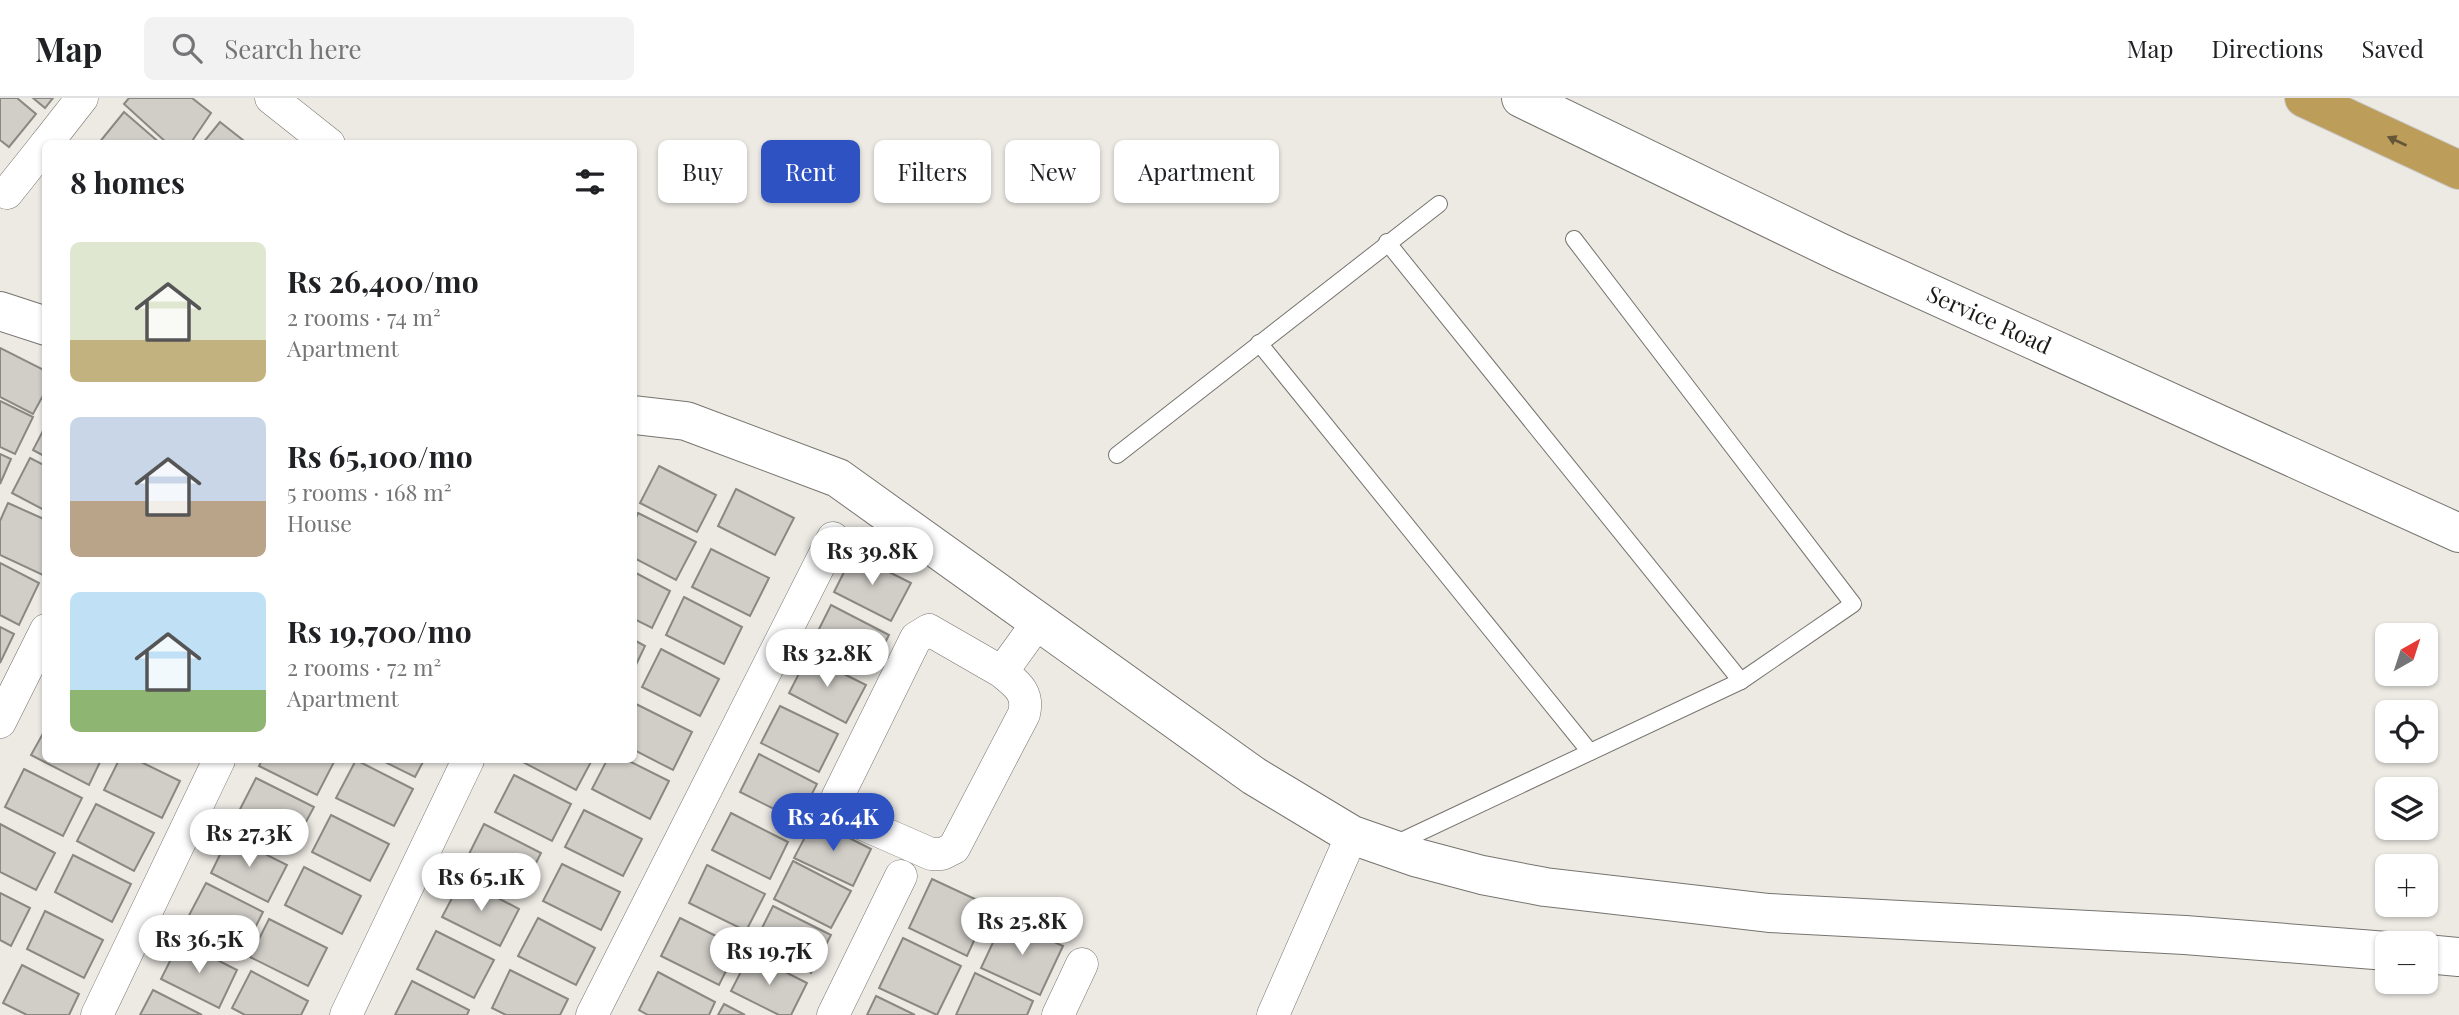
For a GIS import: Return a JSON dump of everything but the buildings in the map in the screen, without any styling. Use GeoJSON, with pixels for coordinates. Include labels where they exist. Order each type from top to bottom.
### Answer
{"type":"FeatureCollection","features":[{"type":"Feature","properties":{"kind":"highway"},"geometry":{"type":"LineString","coordinates":[[2304,98],[2459,170]]}},
{"type":"Feature","properties":{"kind":"street"},"geometry":{"type":"LineString","coordinates":[[49,140],[82,98]]}},
{"type":"Feature","properties":{"kind":"street"},"geometry":{"type":"LineString","coordinates":[[271,98],[321,140]]}},
{"type":"Feature","properties":{"kind":"street","name":"Service Road"},"geometry":{"type":"LineString","coordinates":[[1521,98],[1839,252],[2459,533]]}},
{"type":"Feature","properties":{"kind":"street"},"geometry":{"type":"LineString","coordinates":[[7,193],[42,149]]}},
{"type":"Feature","properties":{"kind":"street"},"geometry":{"type":"LineString","coordinates":[[0,311],[42,326]]}},
{"type":"Feature","properties":{"kind":"street"},"geometry":{"type":"LineString","coordinates":[[637,419],[686,421],[838,478],[1254,776],[1352,835],[1388,847],[1482,875],[1545,887],[1769,913],[2186,935],[2375,950]]}},
{"type":"Feature","properties":{"kind":"street"},"geometry":{"type":"LineString","coordinates":[[592,1015],[833,538]]}},
{"type":"Feature","properties":{"kind":"street"},"geometry":{"type":"LineString","coordinates":[[1002,672],[1038,622]]}},
{"type":"Feature","properties":{"kind":"street"},"geometry":{"type":"LineString","coordinates":[[929,630],[1002,672],[1021,688],[1027,702],[1024,714],[954,848],[942,854],[931,854],[849,818],[840,810],[837,798],[916,638],[929,630]]}},
{"type":"Feature","properties":{"kind":"street"},"geometry":{"type":"LineString","coordinates":[[0,722],[42,638]]}},
{"type":"Feature","properties":{"kind":"street"},"geometry":{"type":"LineString","coordinates":[[97,1015],[218,763]]}},
{"type":"Feature","properties":{"kind":"street"},"geometry":{"type":"LineString","coordinates":[[346,1015],[467,763]]}},
{"type":"Feature","properties":{"kind":"street"},"geometry":{"type":"LineString","coordinates":[[1273,1015],[1352,835]]}},
{"type":"Feature","properties":{"kind":"street"},"geometry":{"type":"LineString","coordinates":[[833,1015],[901,876]]}},
{"type":"Feature","properties":{"kind":"street"},"geometry":{"type":"LineString","coordinates":[[2438,955],[2459,957]]}},
{"type":"Feature","properties":{"kind":"street"},"geometry":{"type":"LineString","coordinates":[[1058,1015],[1082,964]]}},
{"type":"Feature","properties":{"kind":"lane"},"geometry":{"type":"LineString","coordinates":[[1117,455],[1439,204]]}},
{"type":"Feature","properties":{"kind":"lane"},"geometry":{"type":"LineString","coordinates":[[1388,847],[1741,681],[1853,604],[1574,239]]}},
{"type":"Feature","properties":{"kind":"lane"},"geometry":{"type":"LineString","coordinates":[[1387,242],[1741,681]]}},
{"type":"Feature","properties":{"kind":"lane"},"geometry":{"type":"LineString","coordinates":[[1259,342],[1590,752]]}}]}
